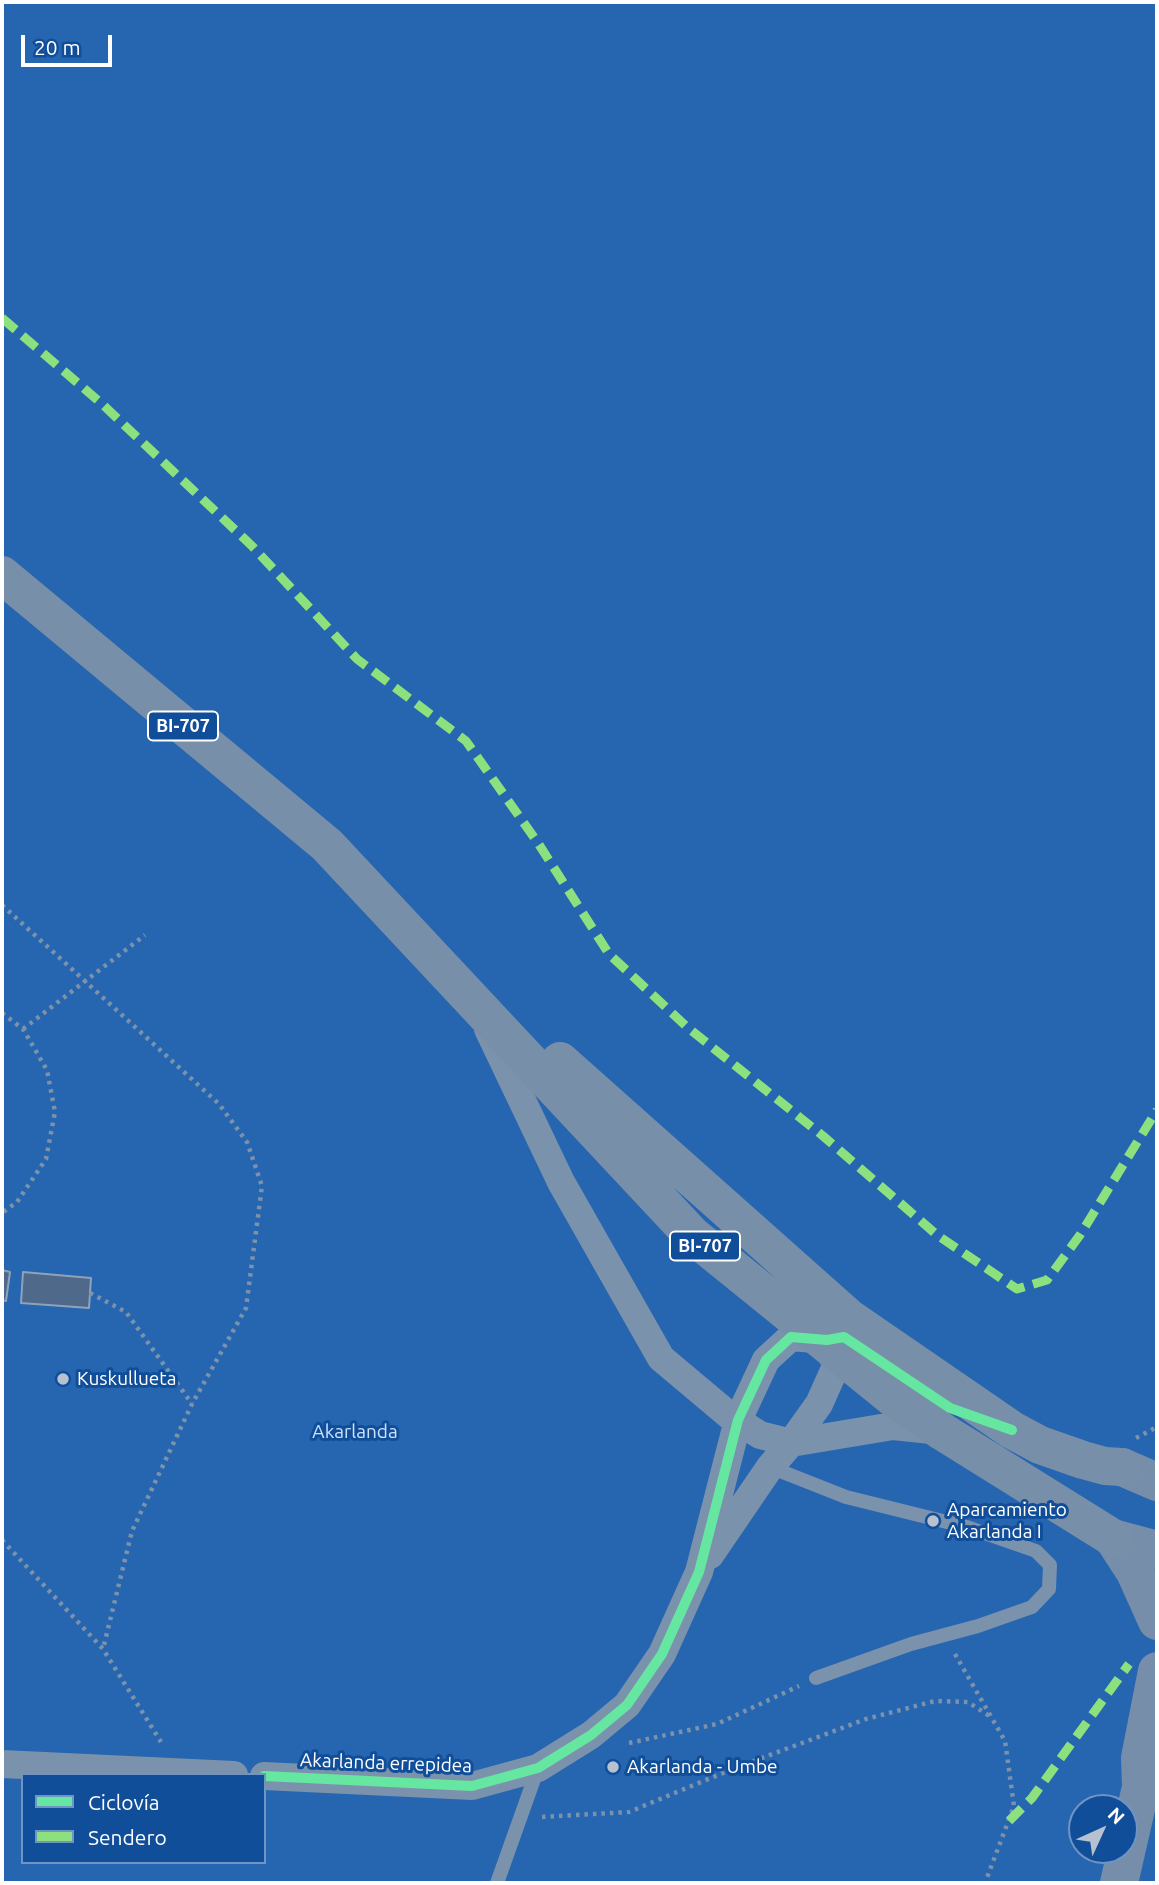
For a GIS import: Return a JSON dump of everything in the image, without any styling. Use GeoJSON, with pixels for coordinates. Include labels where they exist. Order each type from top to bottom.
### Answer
{"type":"FeatureCollection","features":[{"type":"Feature","properties":{"kind":"main road","name":"BI-707"},"geometry":{"type":"LineString","coordinates":[[2,575],[327,845],[692,1235],[892,1396],[943,1432],[1113,1538]]}},
{"type":"Feature","properties":{"kind":"main road","name":"BI-707"},"geometry":{"type":"LineString","coordinates":[[361,881],[849,1318],[1012,1430],[1040,1445],[1105,1466],[1139,1463]]}},
{"type":"Feature","properties":{"kind":"main road"},"geometry":{"type":"LineString","coordinates":[[1139,1463],[1157,1482]]}},
{"type":"Feature","properties":{"kind":"main road"},"geometry":{"type":"LineString","coordinates":[[1113,1538],[1157,1550]]}},
{"type":"Feature","properties":{"kind":"main road"},"geometry":{"type":"LineString","coordinates":[[1113,1538],[1135,1572],[1157,1621]]}},
{"type":"Feature","properties":{"kind":"main road"},"geometry":{"type":"LineString","coordinates":[[1119,1883],[1141,1787],[1140,1758],[1157,1671]]}},
{"type":"Feature","properties":{"kind":"main road"},"geometry":{"type":"LineString","coordinates":[[1141,1787],[1153,1768],[1157,1750]]}},
{"type":"Feature","properties":{"kind":"street"},"geometry":{"type":"LineString","coordinates":[[477,1005],[561,1182],[661,1358],[730,1416],[760,1435],[792,1443],[893,1426],[943,1432]]}},
{"type":"Feature","properties":{"kind":"street"},"geometry":{"type":"LineString","coordinates":[[625,1120],[650,1162],[818,1310],[826,1342],[836,1366],[820,1404],[792,1443],[770,1467],[699,1572]]}},
{"type":"Feature","properties":{"kind":"street"},"geometry":{"type":"LineString","coordinates":[[699,1572],[738,1420],[766,1360],[792,1337],[826,1342],[844,1337],[950,1408],[1012,1430]]}},
{"type":"Feature","properties":{"kind":"street","name":"Akarlanda errepidea"},"geometry":{"type":"LineString","coordinates":[[266,1776],[472,1786],[538,1768],[591,1735],[626,1705],[662,1654],[699,1572]]}},
{"type":"Feature","properties":{"kind":"street"},"geometry":{"type":"LineString","coordinates":[[2,1764],[198,1773]]}},
{"type":"Feature","properties":{"kind":"lane"},"geometry":{"type":"LineString","coordinates":[[770,1467],[846,1497],[967,1527],[1036,1551],[1050,1565],[1049,1589],[1032,1607],[978,1626],[911,1644],[816,1678]]}},
{"type":"Feature","properties":{"kind":"lane"},"geometry":{"type":"LineString","coordinates":[[497,1883],[538,1768]]}},
{"type":"Feature","properties":{"kind":"path"},"geometry":{"type":"LineString","coordinates":[[2,905],[219,1104],[247,1142],[262,1186],[246,1308],[192,1404],[132,1531],[103,1649]]}},
{"type":"Feature","properties":{"kind":"path"},"geometry":{"type":"LineString","coordinates":[[23,1029],[145,935]]}},
{"type":"Feature","properties":{"kind":"path"},"geometry":{"type":"LineString","coordinates":[[2,1013],[23,1029],[47,1070],[55,1112],[46,1159],[17,1202],[2,1213]]}},
{"type":"Feature","properties":{"kind":"path"},"geometry":{"type":"LineString","coordinates":[[90,1293],[126,1311],[192,1404]]}},
{"type":"Feature","properties":{"kind":"path"},"geometry":{"type":"LineString","coordinates":[[2,1540],[103,1649],[180,1772]]}},
{"type":"Feature","properties":{"kind":"path"},"geometry":{"type":"LineString","coordinates":[[944,1635],[1005,1741],[1014,1807],[985,1883]]}},
{"type":"Feature","properties":{"kind":"path"},"geometry":{"type":"LineString","coordinates":[[591,1735],[629,1743],[717,1724],[816,1678]]}},
{"type":"Feature","properties":{"kind":"path"},"geometry":{"type":"LineString","coordinates":[[520,1818],[629,1812],[730,1770],[866,1719],[935,1701],[968,1702],[991,1717]]}},
{"type":"Feature","properties":{"kind":"green space","name":"Akarlanda"},"geometry":{"type":"Polygon","coordinates":[[[2,2],[1157,2],[1157,1883],[2,1883],[2,2]]]}},
{"type":"Feature","properties":{"kind":"building"},"geometry":{"type":"Polygon","coordinates":[[[2,1270],[10,1272],[6,1301],[2,1300],[2,1270]]]}},
{"type":"Feature","properties":{"kind":"building"},"geometry":{"type":"Polygon","coordinates":[[[23,1272],[91,1278],[89,1308],[21,1303],[23,1272]]]}},
{"type":"Feature","properties":{"kind":"marked path"},"geometry":{"type":"LineString","coordinates":[[2,318],[101,403],[252,546],[357,659],[466,741],[538,843],[609,954],[687,1027],[823,1136],[937,1235],[1017,1289],[1047,1280],[1080,1235],[1157,1110]]}},
{"type":"Feature","properties":{"kind":"marked path"},"geometry":{"type":"LineString","coordinates":[[1009,1821],[1032,1798],[1129,1664]]}},
{"type":"Feature","properties":{"kind":"cycle path"},"geometry":{"type":"LineString","coordinates":[[266,1776],[472,1786],[538,1768],[591,1735],[627,1705],[662,1654],[699,1572],[738,1420],[766,1360],[791,1337],[827,1340],[844,1337],[950,1408],[1012,1430]]}},
{"type":"Feature","properties":{"kind":"place","name":"Kuskullueta"},"geometry":{"type":"Point","coordinates":[63,1379]}},
{"type":"Feature","properties":{"kind":"place","name":"Aparcamiento Akarlanda I"},"geometry":{"type":"Point","coordinates":[933,1521]}},
{"type":"Feature","properties":{"kind":"place","name":"Akarlanda - Umbe"},"geometry":{"type":"Point","coordinates":[613,1767]}}]}
